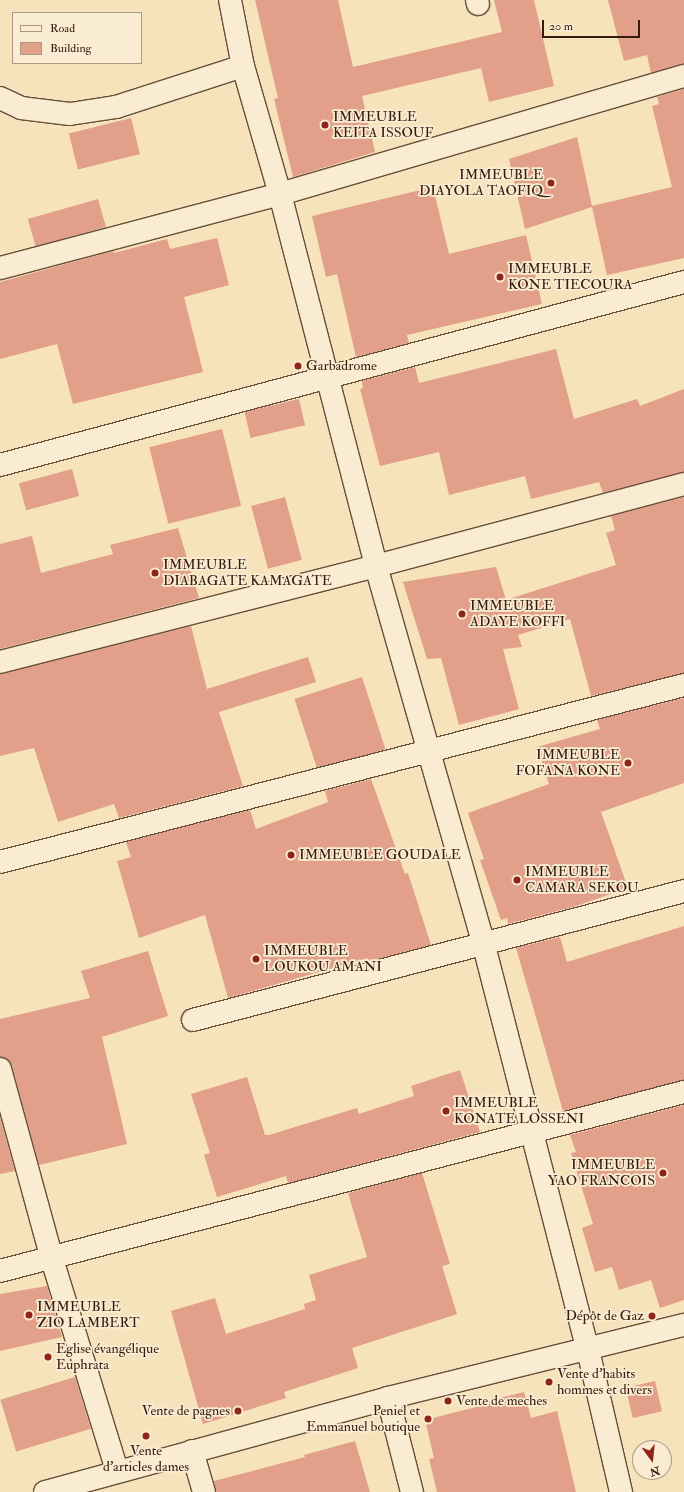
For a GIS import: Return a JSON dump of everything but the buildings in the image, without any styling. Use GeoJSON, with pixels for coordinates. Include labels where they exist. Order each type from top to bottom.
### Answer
{"type":"FeatureCollection","features":[{"type":"Feature","properties":{"kind":"street"},"geometry":{"type":"LineString","coordinates":[[230,0],[243,66],[280,194],[376,566],[431,752],[483,942],[588,1350],[621,1492]]}},
{"type":"Feature","properties":{"kind":"street"},"geometry":{"type":"LineString","coordinates":[[0,98],[21,108],[70,114],[116,107],[243,66]]}},
{"type":"Feature","properties":{"kind":"street"},"geometry":{"type":"LineString","coordinates":[[0,268],[280,194],[684,76]]}},
{"type":"Feature","properties":{"kind":"street"},"geometry":{"type":"LineString","coordinates":[[0,465],[684,282]]}},
{"type":"Feature","properties":{"kind":"street"},"geometry":{"type":"LineString","coordinates":[[0,662],[376,566],[684,484]]}},
{"type":"Feature","properties":{"kind":"street"},"geometry":{"type":"LineString","coordinates":[[0,862],[684,686]]}},
{"type":"Feature","properties":{"kind":"street"},"geometry":{"type":"LineString","coordinates":[[192,1020],[483,942],[684,891]]}},
{"type":"Feature","properties":{"kind":"street"},"geometry":{"type":"LineString","coordinates":[[0,1070],[51,1256],[117,1470]]}},
{"type":"Feature","properties":{"kind":"street"},"geometry":{"type":"LineString","coordinates":[[0,1271],[51,1256],[532,1130],[684,1092]]}},
{"type":"Feature","properties":{"kind":"street"},"geometry":{"type":"LineString","coordinates":[[45,1492],[117,1470],[388,1398],[588,1350],[684,1325]]}},
{"type":"Feature","properties":{"kind":"street"},"geometry":{"type":"LineString","coordinates":[[388,1398],[412,1492]]}},
{"type":"Feature","properties":{"kind":"street"},"geometry":{"type":"LineString","coordinates":[[192,1451],[204,1492]]}},
{"type":"Feature","properties":{"kind":"place","name":"IMMEUBLE KEITA ISSOUF"},"geometry":{"type":"Point","coordinates":[325,125]}},
{"type":"Feature","properties":{"kind":"place","name":"IMMEUBLE DIAYOLA TAOFIQ"},"geometry":{"type":"Point","coordinates":[551,183]}},
{"type":"Feature","properties":{"kind":"place","name":"IMMEUBLE KONE TIECOURA"},"geometry":{"type":"Point","coordinates":[500,277]}},
{"type":"Feature","properties":{"kind":"place","name":"Garbadrome"},"geometry":{"type":"Point","coordinates":[298,366]}},
{"type":"Feature","properties":{"kind":"place","name":"IMMEUBLE DIABAGATE KAMAGATE"},"geometry":{"type":"Point","coordinates":[155,573]}},
{"type":"Feature","properties":{"kind":"place","name":"IMMEUBLE ADAYE KOFFI"},"geometry":{"type":"Point","coordinates":[462,614]}},
{"type":"Feature","properties":{"kind":"place","name":"IMMEUBLE FOFANA KONE"},"geometry":{"type":"Point","coordinates":[628,763]}},
{"type":"Feature","properties":{"kind":"place","name":"IMMEUBLE GOUDALE"},"geometry":{"type":"Point","coordinates":[291,855]}},
{"type":"Feature","properties":{"kind":"place","name":"IMMEUBLE CAMARA SEKOU"},"geometry":{"type":"Point","coordinates":[517,880]}},
{"type":"Feature","properties":{"kind":"place","name":"IMMEUBLE LOUKOU AMANI"},"geometry":{"type":"Point","coordinates":[256,959]}},
{"type":"Feature","properties":{"kind":"place","name":"IMMEUBLE KONATE LOSSENI"},"geometry":{"type":"Point","coordinates":[446,1111]}},
{"type":"Feature","properties":{"kind":"place","name":"IMMEUBLE YAO FRANCOIS"},"geometry":{"type":"Point","coordinates":[663,1173]}},
{"type":"Feature","properties":{"kind":"place","name":"IMMEUBLE ZIO LAMBERT"},"geometry":{"type":"Point","coordinates":[29,1315]}},
{"type":"Feature","properties":{"kind":"place","name":"Dépôt de Gaz"},"geometry":{"type":"Point","coordinates":[652,1316]}},
{"type":"Feature","properties":{"kind":"place","name":"Eglise évangélique Euphrata"},"geometry":{"type":"Point","coordinates":[48,1357]}},
{"type":"Feature","properties":{"kind":"place","name":"Vente d'habits hommes et divers"},"geometry":{"type":"Point","coordinates":[549,1382]}},
{"type":"Feature","properties":{"kind":"place","name":"Vente de meches"},"geometry":{"type":"Point","coordinates":[448,1401]}},
{"type":"Feature","properties":{"kind":"place","name":"Vente de pagnes"},"geometry":{"type":"Point","coordinates":[238,1411]}},
{"type":"Feature","properties":{"kind":"place","name":"Peniel et Emmanuel boutique"},"geometry":{"type":"Point","coordinates":[428,1419]}},
{"type":"Feature","properties":{"kind":"place","name":"Vente d'articles dames"},"geometry":{"type":"Point","coordinates":[146,1436]}}]}
